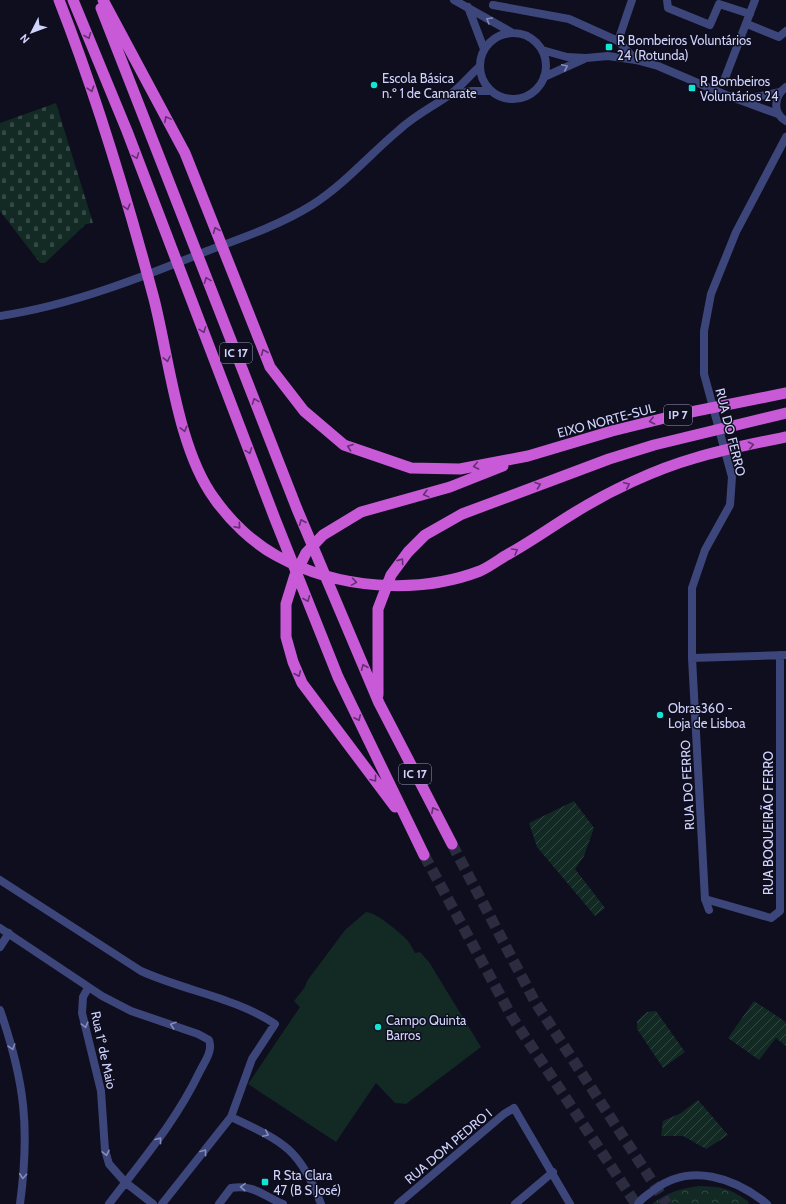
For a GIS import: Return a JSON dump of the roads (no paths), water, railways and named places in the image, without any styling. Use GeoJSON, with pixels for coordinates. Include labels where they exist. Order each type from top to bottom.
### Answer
{"type":"FeatureCollection","features":[{"type":"Feature","properties":{"kind":"highway"},"geometry":{"type":"LineString","coordinates":[[59,0],[75,41],[111,150],[154,299],[191,455],[213,497],[243,532],[277,556],[311,570],[351,582],[404,587],[442,582],[482,570],[540,536],[575,513],[628,484],[693,458],[786,437]]}},
{"type":"Feature","properties":{"kind":"highway","name":"IC 17"},"geometry":{"type":"LineString","coordinates":[[72,0],[127,131],[275,519],[338,677],[424,856]]}},
{"type":"Feature","properties":{"kind":"highway","name":"IC 17"},"geometry":{"type":"LineString","coordinates":[[98,0],[297,508],[379,703],[452,844]]}},
{"type":"Feature","properties":{"kind":"highway"},"geometry":{"type":"LineString","coordinates":[[103,0],[185,153],[270,367],[304,411],[344,445],[411,468],[460,469],[528,456]]}},
{"type":"Feature","properties":{"kind":"highway","name":"EIXO NORTE-SUL"},"geometry":{"type":"LineString","coordinates":[[528,456],[612,431],[786,393]]}},
{"type":"Feature","properties":{"kind":"highway"},"geometry":{"type":"LineString","coordinates":[[379,703],[378,609],[391,575],[408,552],[425,535],[462,514],[609,459],[654,445],[786,414]]}},
{"type":"Feature","properties":{"kind":"highway"},"geometry":{"type":"LineString","coordinates":[[411,830],[302,684],[293,662],[286,637],[286,604],[295,575],[306,553],[323,534],[360,512],[450,487],[528,456]]}},
{"type":"Feature","properties":{"kind":"street"},"geometry":{"type":"LineString","coordinates":[[454,0],[468,4],[511,32],[529,37],[542,50],[545,58],[544,77],[539,87],[531,94],[521,98],[510,99],[500,97],[490,91],[481,76],[479,67],[484,49],[496,37],[511,32]]}},
{"type":"Feature","properties":{"kind":"street"},"geometry":{"type":"LineString","coordinates":[[618,41],[632,0]]}},
{"type":"Feature","properties":{"kind":"street"},"geometry":{"type":"LineString","coordinates":[[667,0],[668,8],[710,25],[719,4],[750,14]]}},
{"type":"Feature","properties":{"kind":"street"},"geometry":{"type":"LineString","coordinates":[[725,78],[755,0]]}},
{"type":"Feature","properties":{"kind":"street"},"geometry":{"type":"LineString","coordinates":[[468,4],[484,49]]}},
{"type":"Feature","properties":{"kind":"street"},"geometry":{"type":"LineString","coordinates":[[492,5],[569,19],[618,41],[636,60]]}},
{"type":"Feature","properties":{"kind":"street"},"geometry":{"type":"LineString","coordinates":[[746,24],[779,37],[786,32]]}},
{"type":"Feature","properties":{"kind":"street"},"geometry":{"type":"LineString","coordinates":[[542,50],[567,56],[586,58],[608,56],[636,60],[682,75],[778,114],[786,122]]}},
{"type":"Feature","properties":{"kind":"street"},"geometry":{"type":"LineString","coordinates":[[544,77],[586,58]]}},
{"type":"Feature","properties":{"kind":"street"},"geometry":{"type":"LineString","coordinates":[[0,316],[45,308],[114,288],[261,230],[296,214],[327,194],[353,173],[398,130],[430,106],[449,95],[479,67]]}},
{"type":"Feature","properties":{"kind":"street"},"geometry":{"type":"LineString","coordinates":[[741,100],[783,90]]}},
{"type":"Feature","properties":{"kind":"street"},"geometry":{"type":"LineString","coordinates":[[778,114],[776,102],[783,90]]}},
{"type":"Feature","properties":{"kind":"street"},"geometry":{"type":"LineString","coordinates":[[449,95],[472,91],[490,91]]}},
{"type":"Feature","properties":{"kind":"street","name":"RUA DO FERRO"},"geometry":{"type":"LineString","coordinates":[[709,910],[705,899],[692,658],[692,588],[705,550],[730,505],[732,477],[704,374],[704,331],[711,294],[736,232],[786,137]]}},
{"type":"Feature","properties":{"kind":"street"},"geometry":{"type":"LineString","coordinates":[[692,658],[783,655]]}},
{"type":"Feature","properties":{"kind":"street","name":"RUA BOQUEIRÃO FERRO"},"geometry":{"type":"LineString","coordinates":[[705,899],[772,918],[780,910],[783,655]]}},
{"type":"Feature","properties":{"kind":"street"},"geometry":{"type":"LineString","coordinates":[[0,880],[141,971],[164,982],[221,998],[266,1017],[275,1024],[252,1059],[231,1117],[162,1204]]}},
{"type":"Feature","properties":{"kind":"street"},"geometry":{"type":"LineString","coordinates":[[0,928],[88,988],[131,1011],[198,1034],[209,1040],[210,1051],[188,1097],[162,1136],[109,1204]]}},
{"type":"Feature","properties":{"kind":"street"},"geometry":{"type":"LineString","coordinates":[[0,947],[8,933]]}},
{"type":"Feature","properties":{"kind":"street","name":"Rua 1º de Maio"},"geometry":{"type":"LineString","coordinates":[[88,988],[84,997],[82,1013],[100,1091],[105,1150],[109,1164],[125,1182],[153,1204]]}},
{"type":"Feature","properties":{"kind":"street"},"geometry":{"type":"LineString","coordinates":[[0,1010],[16,1060],[24,1103],[25,1147],[20,1204]]}},
{"type":"Feature","properties":{"kind":"street","name":"RUA DOM PEDRO I"},"geometry":{"type":"LineString","coordinates":[[402,1203],[504,1114],[514,1108],[553,1172]]}},
{"type":"Feature","properties":{"kind":"street"},"geometry":{"type":"LineString","coordinates":[[231,1117],[271,1136],[288,1147],[305,1169],[321,1204]]}},
{"type":"Feature","properties":{"kind":"street"},"geometry":{"type":"LineString","coordinates":[[515,1204],[553,1172],[570,1204]]}},
{"type":"Feature","properties":{"kind":"street"},"geometry":{"type":"LineString","coordinates":[[638,1204],[664,1182],[696,1174],[724,1179],[745,1188],[767,1204]]}},
{"type":"Feature","properties":{"kind":"street"},"geometry":{"type":"LineString","coordinates":[[219,1204],[231,1188],[243,1186],[257,1190],[273,1202],[283,1204]]}},
{"type":"Feature","properties":{"kind":"tunnel"},"geometry":{"type":"LineString","coordinates":[[452,844],[534,1000],[667,1204]]}},
{"type":"Feature","properties":{"kind":"tunnel"},"geometry":{"type":"LineString","coordinates":[[424,855],[512,1017],[636,1204]]}},
{"type":"Feature","properties":{"kind":"place","name":"R Bombeiros Voluntários 24 (Rotunda)"},"geometry":{"type":"Point","coordinates":[609,47]}},
{"type":"Feature","properties":{"kind":"place","name":"Escola Básica n.º 1 de Camarate"},"geometry":{"type":"Point","coordinates":[374,85]}},
{"type":"Feature","properties":{"kind":"place","name":"R Bombeiros Voluntários 24"},"geometry":{"type":"Point","coordinates":[692,88]}},
{"type":"Feature","properties":{"kind":"place","name":"Obras360 - Loja de Lisboa"},"geometry":{"type":"Point","coordinates":[660,715]}},
{"type":"Feature","properties":{"kind":"place","name":"Campo Quinta Barros"},"geometry":{"type":"Point","coordinates":[378,1027]}},
{"type":"Feature","properties":{"kind":"place","name":"R Sta Clara 47 (B S José)"},"geometry":{"type":"Point","coordinates":[265,1182]}}]}
